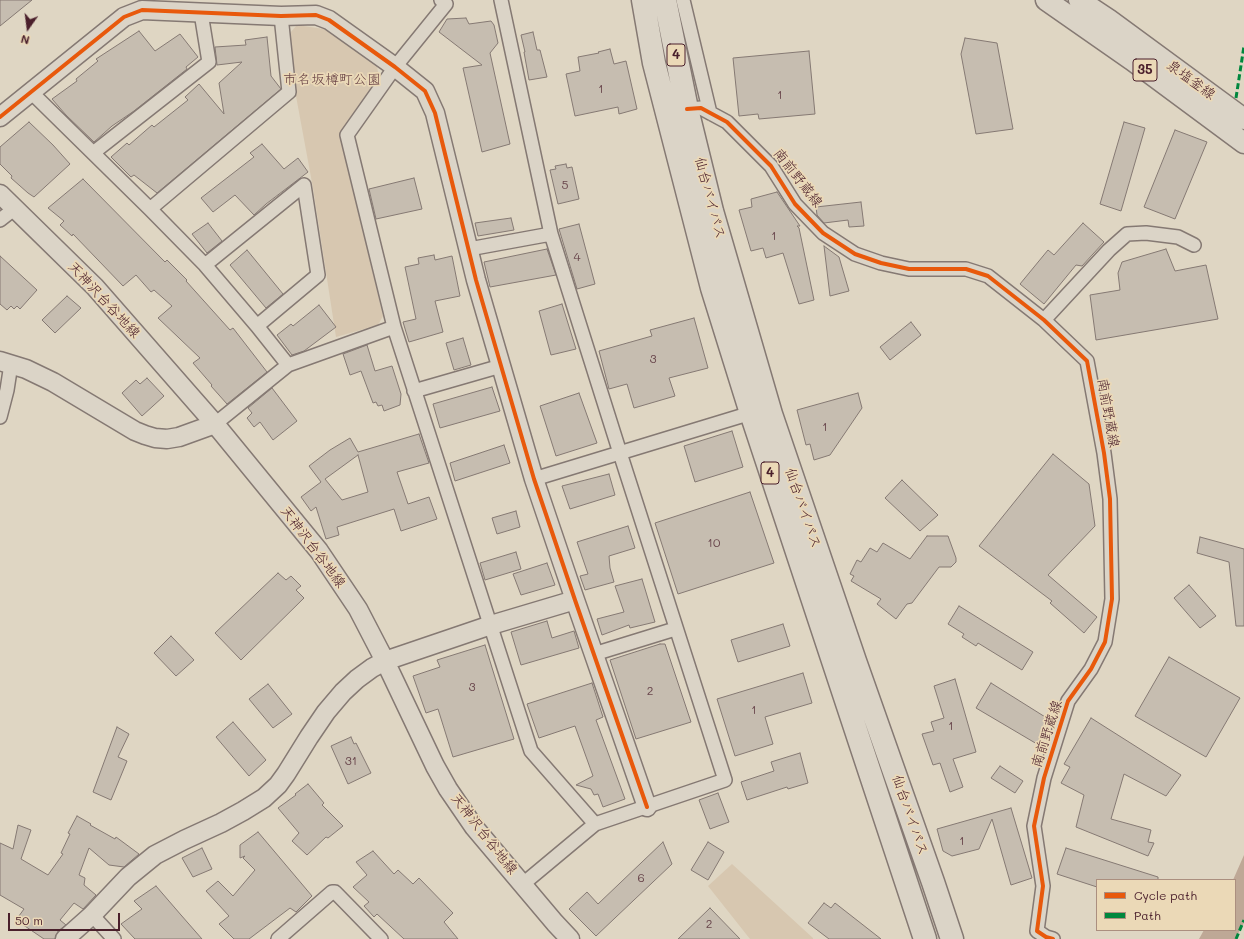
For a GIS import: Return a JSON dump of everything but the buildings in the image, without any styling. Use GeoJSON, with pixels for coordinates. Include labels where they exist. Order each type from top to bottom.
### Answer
{"type":"FeatureCollection","features":[{"type":"Feature","properties":{"kind":"highway","name":"仙台バイパス"},"geometry":{"type":"LineString","coordinates":[[643,0],[654,63],[712,288],[751,413],[925,939]]}},
{"type":"Feature","properties":{"kind":"highway","name":"仙台バイパス"},"geometry":{"type":"LineString","coordinates":[[665,0],[687,109],[712,211],[771,414],[952,939]]}},
{"type":"Feature","properties":{"kind":"main road","name":"35"},"geometry":{"type":"LineString","coordinates":[[1046,0],[1132,60],[1244,142]]}},
{"type":"Feature","properties":{"kind":"main road","name":"泉塩釜線"},"geometry":{"type":"LineString","coordinates":[[1078,0],[1108,19],[1244,119]]}},
{"type":"Feature","properties":{"kind":"street"},"geometry":{"type":"LineString","coordinates":[[441,0],[446,4],[346,134],[394,328],[531,751],[595,824]]}},
{"type":"Feature","properties":{"kind":"street"},"geometry":{"type":"LineString","coordinates":[[501,0],[551,234],[725,780],[595,824],[523,884]]}},
{"type":"Feature","properties":{"kind":"street"},"geometry":{"type":"LineString","coordinates":[[683,0],[710,113]]}},
{"type":"Feature","properties":{"kind":"street"},"geometry":{"type":"LineString","coordinates":[[0,117],[124,17],[142,10],[281,16],[316,15],[329,20],[396,68],[425,91],[435,113],[476,280],[534,479],[647,807]]}},
{"type":"Feature","properties":{"kind":"street"},"geometry":{"type":"LineString","coordinates":[[93,152],[209,62],[201,13]]}},
{"type":"Feature","properties":{"kind":"street"},"geometry":{"type":"LineString","coordinates":[[150,209],[289,92],[281,16]]}},
{"type":"Feature","properties":{"kind":"street"},"geometry":{"type":"LineString","coordinates":[[31,92],[205,265],[288,365]]}},
{"type":"Feature","properties":{"kind":"street","name":"南前野蔵線"},"geometry":{"type":"LineString","coordinates":[[687,109],[701,108],[727,122],[771,166],[795,204],[823,233],[855,254],[882,263],[909,269],[966,269],[988,276],[1044,320],[1087,361],[1104,453],[1110,498],[1112,599],[1105,642],[1091,669],[1068,701],[1044,778],[1034,826],[1043,886],[1037,931],[1046,937],[1053,939]]}},
{"type":"Feature","properties":{"kind":"street"},"geometry":{"type":"LineString","coordinates":[[205,265],[304,185],[318,275],[257,326]]}},
{"type":"Feature","properties":{"kind":"street","name":"天神沢台谷地線"},"geometry":{"type":"LineString","coordinates":[[0,194],[95,288],[215,424],[319,552],[358,609],[385,661],[435,766],[448,788],[474,827],[570,939]]}},
{"type":"Feature","properties":{"kind":"street"},"geometry":{"type":"LineString","coordinates":[[0,220],[14,209]]}},
{"type":"Feature","properties":{"kind":"street"},"geometry":{"type":"LineString","coordinates":[[1044,320],[1109,250],[1127,234],[1146,233],[1178,237],[1194,245]]}},
{"type":"Feature","properties":{"kind":"street"},"geometry":{"type":"LineString","coordinates":[[469,249],[551,234]]}},
{"type":"Feature","properties":{"kind":"street"},"geometry":{"type":"LineString","coordinates":[[0,417],[7,390],[6,362],[26,369],[53,382],[135,432],[155,438],[173,438],[215,424],[288,365],[394,328]]}},
{"type":"Feature","properties":{"kind":"street"},"geometry":{"type":"LineString","coordinates":[[414,391],[501,366]]}},
{"type":"Feature","properties":{"kind":"street"},"geometry":{"type":"LineString","coordinates":[[534,479],[751,413]]}},
{"type":"Feature","properties":{"kind":"street"},"geometry":{"type":"LineString","coordinates":[[65,939],[92,915],[128,877],[155,855],[227,820],[264,798],[278,785],[326,712],[343,692],[372,668],[385,661],[490,626],[575,600]]}},
{"type":"Feature","properties":{"kind":"street"},"geometry":{"type":"LineString","coordinates":[[594,654],[676,629]]}},
{"type":"Feature","properties":{"kind":"street"},"geometry":{"type":"LineString","coordinates":[[278,939],[332,892],[335,892],[381,939]]}},
{"type":"Feature","properties":{"kind":"street"},"geometry":{"type":"LineString","coordinates":[[92,915],[114,939]]}},
{"type":"Feature","properties":{"kind":"green space","name":"市名坂樽町公園"},"geometry":{"type":"Polygon","coordinates":[[[297,25],[324,29],[377,66],[379,78],[341,131],[341,139],[383,316],[378,325],[336,337],[313,188],[296,96],[290,33],[297,25]]]}},
{"type":"Feature","properties":{"kind":"green space"},"geometry":{"type":"Polygon","coordinates":[[[732,864],[813,939],[750,939],[708,886],[732,864]]]}},
{"type":"Feature","properties":{"kind":"shaded area"},"geometry":{"type":"Polygon","coordinates":[[[1244,855],[1244,923],[1235,939],[1199,939],[1203,931],[1236,931],[1236,879],[1233,879],[1244,855]]]}},
{"type":"Feature","properties":{"kind":"marked path"},"geometry":{"type":"LineString","coordinates":[[1236,98],[1244,46]]}},
{"type":"Feature","properties":{"kind":"marked path"},"geometry":{"type":"LineString","coordinates":[[1236,939],[1244,920]]}},
{"type":"Feature","properties":{"kind":"cycle path"},"geometry":{"type":"LineString","coordinates":[[0,117],[124,17],[142,10],[281,16],[316,15],[329,20],[395,67],[425,91],[435,113],[476,280],[534,479],[647,807]]}},
{"type":"Feature","properties":{"kind":"cycle path"},"geometry":{"type":"LineString","coordinates":[[687,109],[701,108],[727,122],[771,166],[795,204],[823,233],[855,254],[881,263],[909,269],[966,269],[988,276],[1044,320],[1087,361],[1104,453],[1110,499],[1112,599],[1105,642],[1091,669],[1068,701],[1044,778],[1034,826],[1043,886],[1037,931],[1046,937],[1053,939]]}}]}
